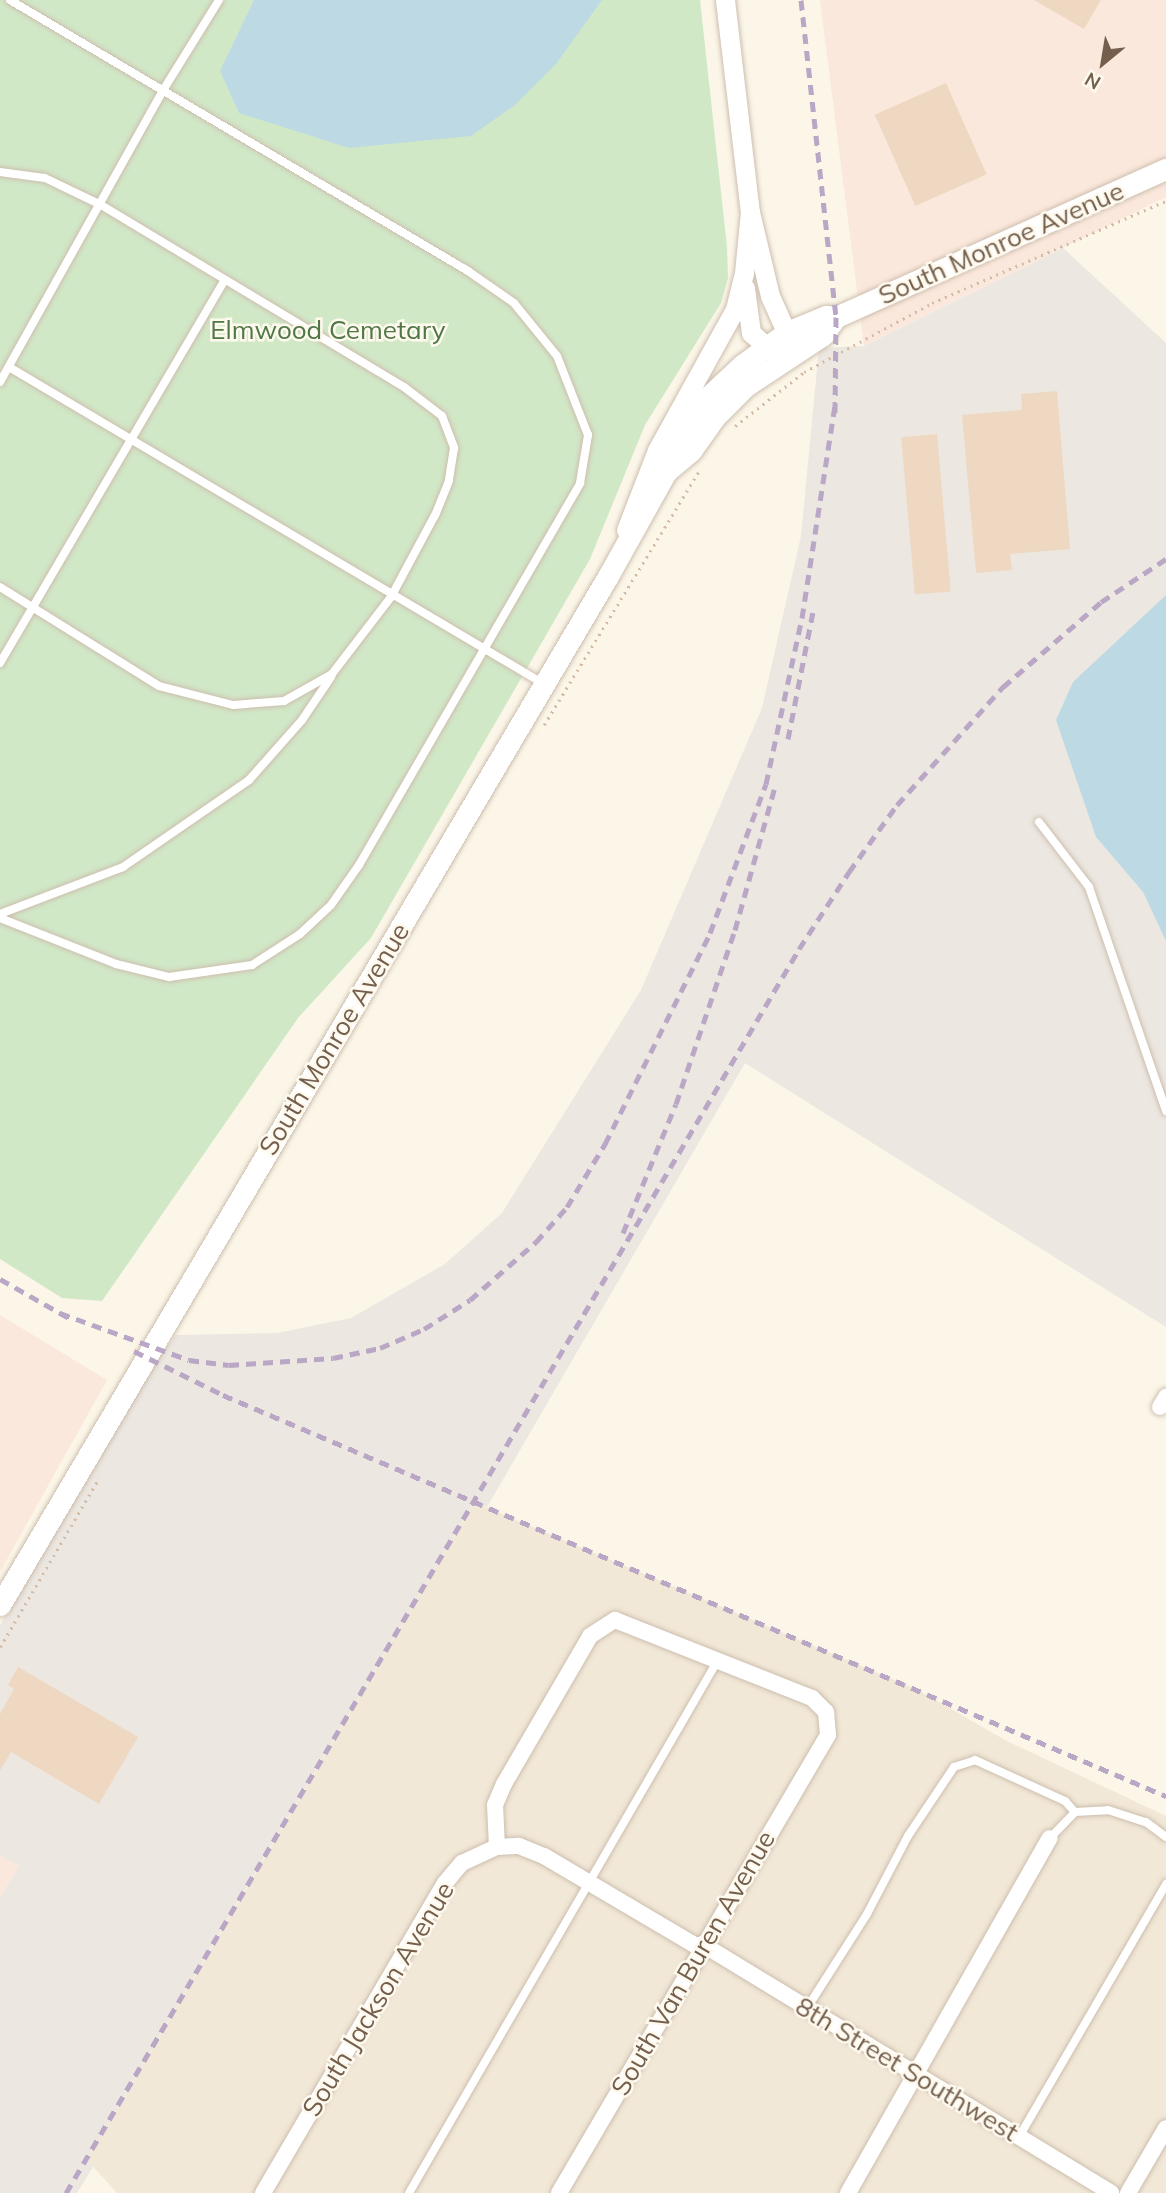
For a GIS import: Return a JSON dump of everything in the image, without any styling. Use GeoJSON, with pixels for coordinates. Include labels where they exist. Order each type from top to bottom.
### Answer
{"type":"FeatureCollection","features":[{"type":"Feature","properties":{"kind":"main road","name":"South Monroe Avenue"},"geometry":{"type":"LineString","coordinates":[[0,1605],[607,578],[666,472],[673,444],[710,395],[764,348],[787,332],[826,316],[836,317],[1166,169]]}},
{"type":"Feature","properties":{"kind":"main road","name":"South Monroe Avenue"},"geometry":{"type":"LineString","coordinates":[[666,472],[691,451],[715,417],[746,386],[823,335],[836,317]]}},
{"type":"Feature","properties":{"kind":"street"},"geometry":{"type":"LineString","coordinates":[[725,0],[750,212],[770,296],[787,332],[789,356],[764,348],[751,332],[744,273]]}},
{"type":"Feature","properties":{"kind":"street"},"geometry":{"type":"LineString","coordinates":[[607,578],[657,450],[734,309],[744,273],[750,212]]}},
{"type":"Feature","properties":{"kind":"street"},"geometry":{"type":"LineString","coordinates":[[497,1847],[495,1805],[503,1784],[590,1636],[615,1620],[718,1659]]}},
{"type":"Feature","properties":{"kind":"street","name":"South Van Buren Avenue"},"geometry":{"type":"LineString","coordinates":[[559,2193],[828,1735],[826,1712],[812,1698],[718,1659]]}},
{"type":"Feature","properties":{"kind":"street"},"geometry":{"type":"LineString","coordinates":[[848,2193],[914,2073],[1051,1838]]}},
{"type":"Feature","properties":{"kind":"street","name":"8th Street Southwest"},"geometry":{"type":"LineString","coordinates":[[497,1847],[519,1846],[702,1946],[1111,2193]]}},
{"type":"Feature","properties":{"kind":"street","name":"South Jackson Avenue"},"geometry":{"type":"LineString","coordinates":[[263,2193],[445,1883],[462,1863],[497,1847]]}},
{"type":"Feature","properties":{"kind":"street"},"geometry":{"type":"LineString","coordinates":[[1128,2193],[1166,2128]]}},
{"type":"Feature","properties":{"kind":"lane"},"geometry":{"type":"LineString","coordinates":[[0,916],[116,964],[169,977],[209,975],[252,965],[300,934],[331,905],[580,484],[587,435],[557,356],[514,303],[468,271],[10,0]]}},
{"type":"Feature","properties":{"kind":"lane"},"geometry":{"type":"LineString","coordinates":[[0,382],[162,92],[219,0]]}},
{"type":"Feature","properties":{"kind":"lane"},"geometry":{"type":"LineString","coordinates":[[0,172],[45,178],[101,205],[404,387],[442,416],[454,447],[449,481],[391,597],[332,674],[302,720],[249,780],[123,867],[0,916]]}},
{"type":"Feature","properties":{"kind":"lane"},"geometry":{"type":"LineString","coordinates":[[0,663],[132,442],[225,279]]}},
{"type":"Feature","properties":{"kind":"lane"},"geometry":{"type":"LineString","coordinates":[[9,367],[391,597],[544,684]]}},
{"type":"Feature","properties":{"kind":"lane"},"geometry":{"type":"LineString","coordinates":[[0,587],[159,686],[195,699],[233,705],[284,701],[332,674]]}},
{"type":"Feature","properties":{"kind":"lane"},"geometry":{"type":"LineString","coordinates":[[1040,822],[1089,887],[1166,1111]]}},
{"type":"Feature","properties":{"kind":"lane"},"geometry":{"type":"LineString","coordinates":[[409,2193],[718,1659]]}},
{"type":"Feature","properties":{"kind":"lane"},"geometry":{"type":"LineString","coordinates":[[807,2008],[867,1914],[908,1836],[954,1767],[975,1760],[1065,1801],[1075,1812]]}},
{"type":"Feature","properties":{"kind":"lane"},"geometry":{"type":"LineString","coordinates":[[1051,1838],[1075,1812],[1108,1810],[1146,1822],[1166,1837]]}},
{"type":"Feature","properties":{"kind":"lane"},"geometry":{"type":"LineString","coordinates":[[1019,2137],[1166,1884]]}},
{"type":"Feature","properties":{"kind":"path"},"geometry":{"type":"LineString","coordinates":[[732,428],[804,372],[932,303],[1166,201]]}},
{"type":"Feature","properties":{"kind":"path"},"geometry":{"type":"LineString","coordinates":[[538,734],[701,468]]}},
{"type":"Feature","properties":{"kind":"path"},"geometry":{"type":"LineString","coordinates":[[0,1647],[105,1466]]}},
{"type":"Feature","properties":{"kind":"shaded area"},"geometry":{"type":"Polygon","coordinates":[[[820,0],[1166,0],[1166,197],[864,346],[820,0]]]}},
{"type":"Feature","properties":{"kind":"shaded area"},"geometry":{"type":"Polygon","coordinates":[[[1063,248],[1166,343],[1166,1327],[745,1063],[487,1507],[474,1502],[87,2160],[93,2167],[77,2193],[0,2193],[0,1897],[19,1866],[0,1855],[0,1625],[146,1374],[176,1335],[277,1333],[351,1318],[445,1264],[502,1213],[641,990],[762,708],[801,536],[819,348],[864,346],[1063,248]]]}},
{"type":"Feature","properties":{"kind":"shaded area"},"geometry":{"type":"Polygon","coordinates":[[[0,1315],[107,1380],[0,1572],[0,1315]]]}},
{"type":"Feature","properties":{"kind":"shaded area"},"geometry":{"type":"Polygon","coordinates":[[[474,1502],[918,1690],[1005,1740],[1166,1816],[1166,2193],[117,2193],[87,2160],[474,1502]]]}},
{"type":"Feature","properties":{"kind":"shaded area"},"geometry":{"type":"Polygon","coordinates":[[[0,1855],[19,1866],[0,1897],[0,1855]]]}},
{"type":"Feature","properties":{"kind":"green space","name":"Elmwood Cemetary"},"geometry":{"type":"Polygon","coordinates":[[[0,0],[700,0],[727,247],[728,278],[721,303],[645,425],[590,559],[371,938],[298,1018],[102,1301],[62,1298],[0,1259],[0,0]]]}},
{"type":"Feature","properties":{"kind":"water"},"geometry":{"type":"Polygon","coordinates":[[[254,0],[602,0],[556,64],[515,105],[471,136],[349,148],[239,113],[220,71],[254,0]]]}},
{"type":"Feature","properties":{"kind":"water"},"geometry":{"type":"Polygon","coordinates":[[[1166,595],[1166,941],[1143,892],[1096,837],[1056,720],[1073,682],[1166,595]]]}},
{"type":"Feature","properties":{"kind":"building"},"geometry":{"type":"Polygon","coordinates":[[[1034,0],[1101,0],[1084,29],[1034,0]]]}},
{"type":"Feature","properties":{"kind":"building"},"geometry":{"type":"Polygon","coordinates":[[[946,83],[987,174],[915,206],[875,115],[946,83]]]}},
{"type":"Feature","properties":{"kind":"building"},"geometry":{"type":"Polygon","coordinates":[[[1057,391],[1070,549],[1010,554],[1012,570],[976,573],[962,415],[1022,410],[1021,394],[1057,391]]]}},
{"type":"Feature","properties":{"kind":"building"},"geometry":{"type":"Polygon","coordinates":[[[937,434],[951,591],[915,595],[901,437],[937,434]]]}},
{"type":"Feature","properties":{"kind":"building"},"geometry":{"type":"Polygon","coordinates":[[[18,1667],[138,1737],[99,1804],[11,1752],[0,1771],[0,1714],[14,1689],[8,1685],[18,1667]]]}},
{"type":"Feature","properties":{"kind":"railway"},"geometry":{"type":"LineString","coordinates":[[801,0],[836,317],[835,414]]}},
{"type":"Feature","properties":{"kind":"railway"},"geometry":{"type":"LineString","coordinates":[[60,1313],[189,1360],[229,1365],[333,1358],[380,1348],[424,1329],[470,1300],[536,1242],[567,1207],[605,1144],[710,933],[766,784],[802,618],[835,406]]}},
{"type":"Feature","properties":{"kind":"railway"},"geometry":{"type":"LineString","coordinates":[[66,2193],[799,949],[849,872],[897,805],[1003,687],[1101,602],[1166,559]]}},
{"type":"Feature","properties":{"kind":"railway"},"geometry":{"type":"LineString","coordinates":[[788,739],[813,612]]}},
{"type":"Feature","properties":{"kind":"railway"},"geometry":{"type":"LineString","coordinates":[[623,1233],[676,1104],[735,930],[775,787]]}},
{"type":"Feature","properties":{"kind":"railway"},"geometry":{"type":"LineString","coordinates":[[0,1279],[69,1318]]}},
{"type":"Feature","properties":{"kind":"railway"},"geometry":{"type":"LineString","coordinates":[[134,1351],[223,1395],[1166,1796]]}}]}
